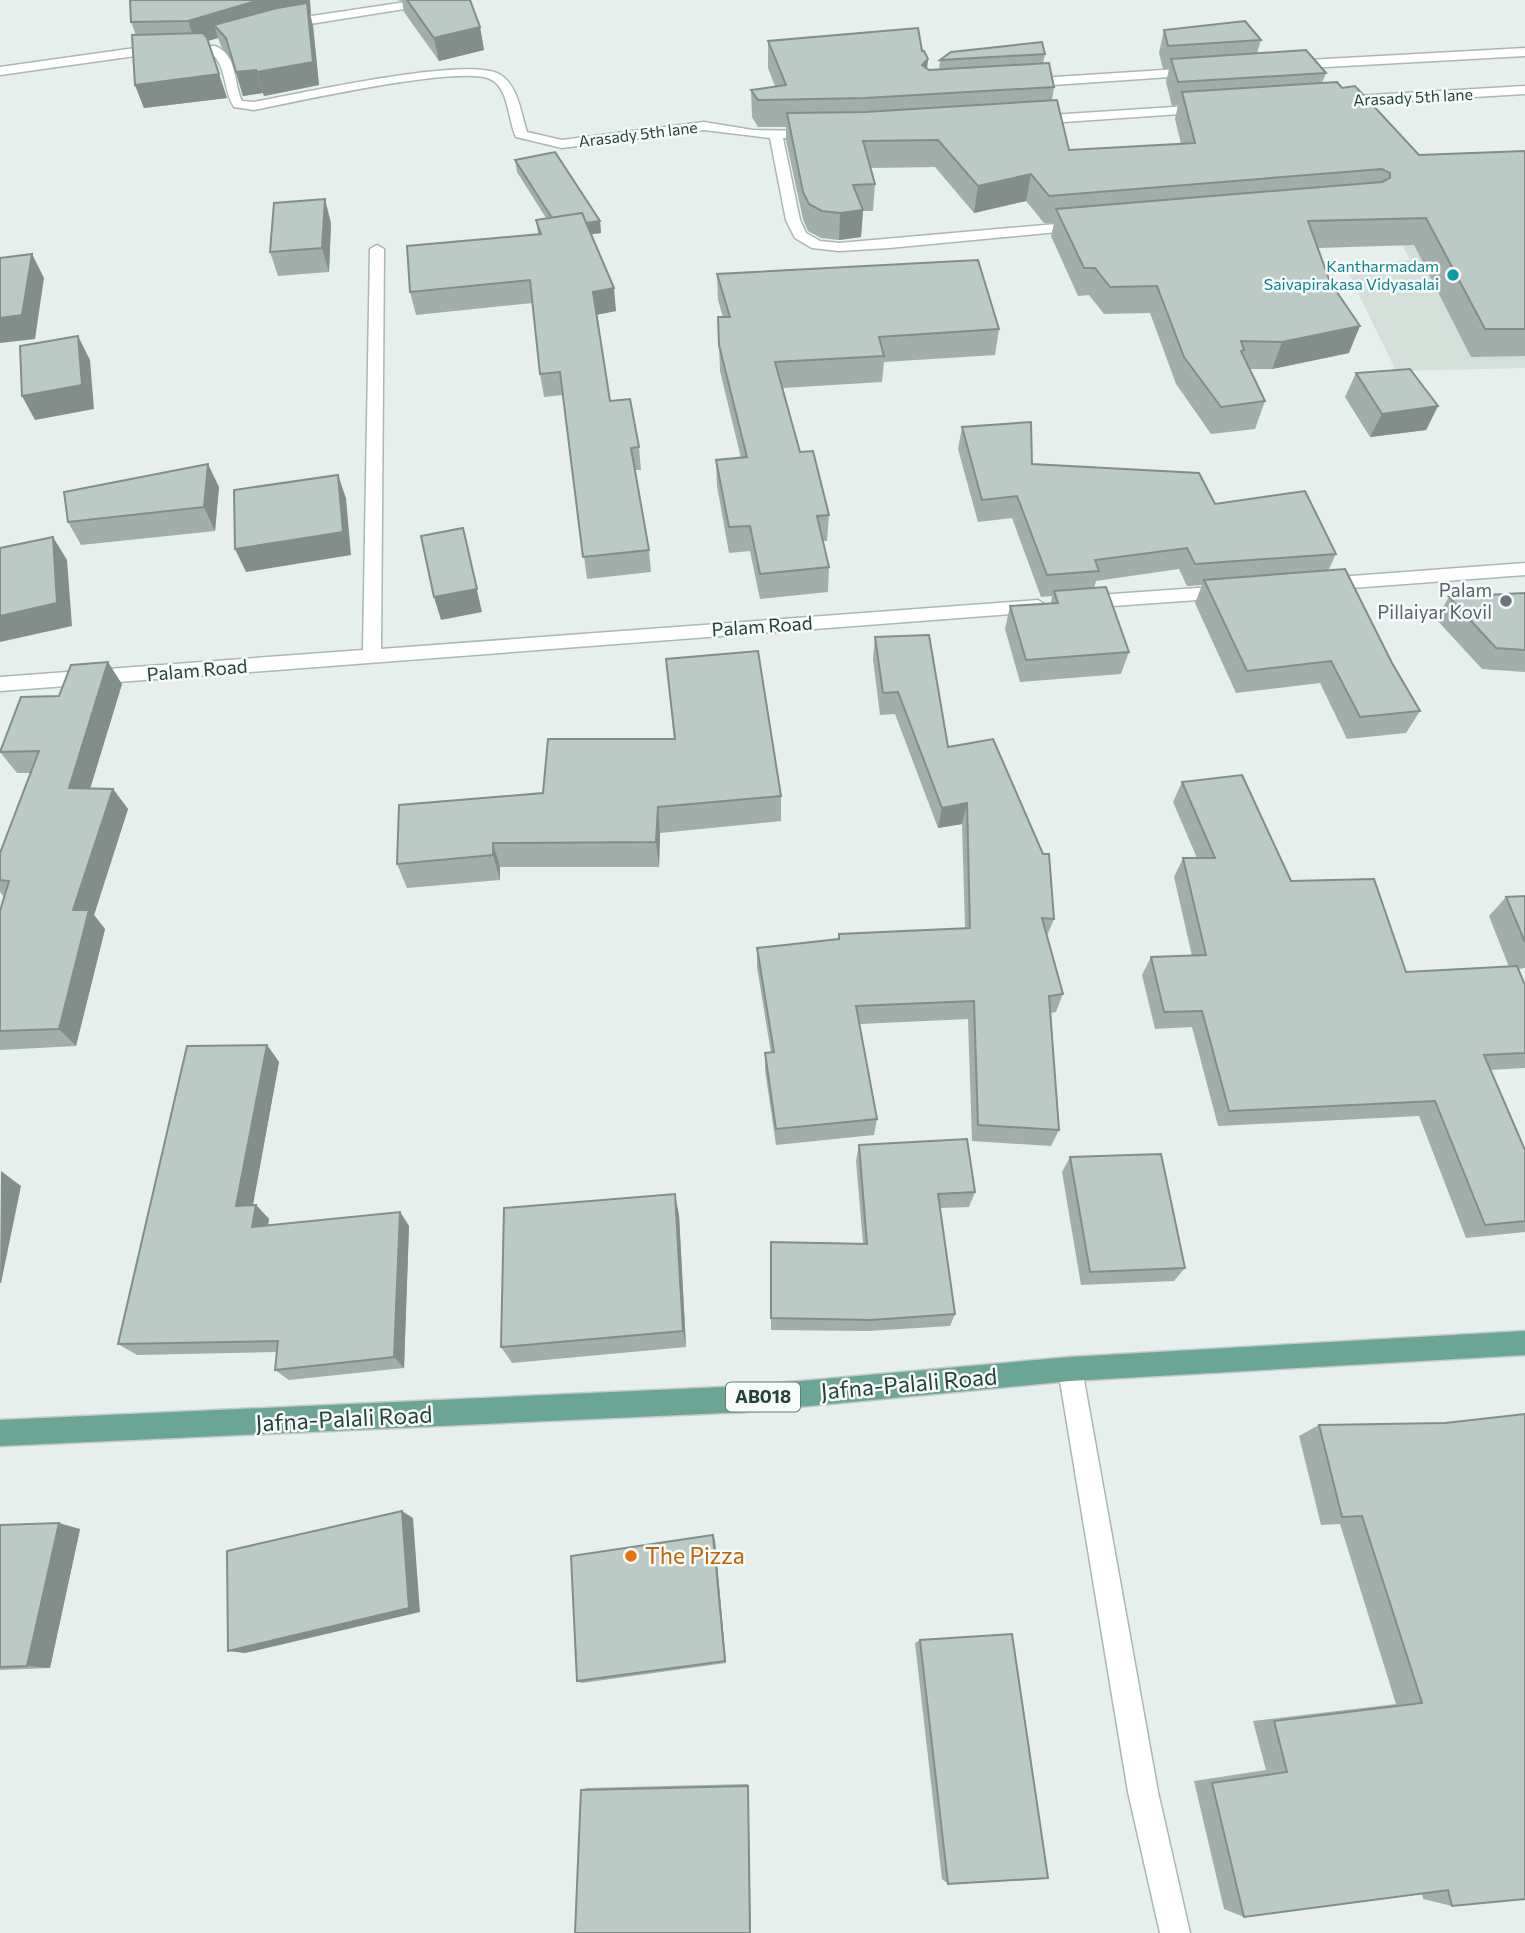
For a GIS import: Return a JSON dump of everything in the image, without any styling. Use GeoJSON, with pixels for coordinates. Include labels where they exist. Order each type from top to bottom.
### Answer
{"type":"FeatureCollection","features":[{"type":"Feature","properties":{"kind":"main road","name":"Jafna-Palali Road"},"geometry":{"type":"LineString","coordinates":[[0,1433],[746,1399],[1070,1369],[1525,1343]]}},
{"type":"Feature","properties":{"kind":"street"},"geometry":{"type":"LineString","coordinates":[[269,28],[442,0]]}},
{"type":"Feature","properties":{"kind":"street"},"geometry":{"type":"LineString","coordinates":[[195,50],[220,42]]}},
{"type":"Feature","properties":{"kind":"street","name":"Arasady 5th lane"},"geometry":{"type":"LineString","coordinates":[[0,71],[135,52],[215,50],[223,56],[228,65],[232,96],[238,104],[254,106],[410,79],[461,73],[483,74],[494,76],[505,85],[521,134],[562,144],[704,126],[752,134],[827,134]]}},
{"type":"Feature","properties":{"kind":"street"},"geometry":{"type":"LineString","coordinates":[[1272,66],[1525,52]]}},
{"type":"Feature","properties":{"kind":"street"},"geometry":{"type":"LineString","coordinates":[[1004,85],[1205,71]]}},
{"type":"Feature","properties":{"kind":"street","name":"Arasady 5th lane"},"geometry":{"type":"LineString","coordinates":[[1319,103],[1525,90]]}},
{"type":"Feature","properties":{"kind":"street"},"geometry":{"type":"LineString","coordinates":[[1015,122],[1222,108]]}},
{"type":"Feature","properties":{"kind":"street"},"geometry":{"type":"LineString","coordinates":[[776,135],[793,220],[800,235],[817,245],[839,247],[889,244],[1094,224]]}},
{"type":"Feature","properties":{"kind":"street"},"geometry":{"type":"LineString","coordinates":[[372,656],[377,249]]}},
{"type":"Feature","properties":{"kind":"street"},"geometry":{"type":"LineString","coordinates":[[1301,586],[1525,569]]}},
{"type":"Feature","properties":{"kind":"street","name":"Palam Road"},"geometry":{"type":"LineString","coordinates":[[0,684],[1246,590]]}},
{"type":"Feature","properties":{"kind":"street"},"geometry":{"type":"LineString","coordinates":[[23,706],[34,681]]}},
{"type":"Feature","properties":{"kind":"street"},"geometry":{"type":"LineString","coordinates":[[1070,1369],[1143,1792],[1175,1933]]}},
{"type":"Feature","properties":{"kind":"shaded area"},"geometry":{"type":"Polygon","coordinates":[[[1369,178],[1525,179],[1525,368],[1396,371],[1345,266],[1410,260],[1369,178]]]}},
{"type":"Feature","properties":{"kind":"building"},"geometry":{"type":"Polygon","coordinates":[[[130,0],[260,0],[188,21],[131,22],[130,0]]]}},
{"type":"Feature","properties":{"kind":"building"},"geometry":{"type":"Polygon","coordinates":[[[407,0],[470,0],[480,27],[434,38],[407,0]]]}},
{"type":"Feature","properties":{"kind":"building"},"geometry":{"type":"Polygon","coordinates":[[[307,3],[313,62],[257,72],[236,72],[226,38],[214,25],[307,3]]]}},
{"type":"Feature","properties":{"kind":"building"},"geometry":{"type":"Polygon","coordinates":[[[1245,21],[1261,40],[1168,46],[1164,30],[1245,21]]]}},
{"type":"Feature","properties":{"kind":"building"},"geometry":{"type":"Polygon","coordinates":[[[918,28],[922,51],[928,59],[922,65],[929,70],[1049,63],[1054,87],[865,98],[758,100],[751,90],[786,85],[768,41],[918,28]]]}},
{"type":"Feature","properties":{"kind":"building"},"geometry":{"type":"Polygon","coordinates":[[[203,33],[219,74],[135,85],[132,35],[203,33]]]}},
{"type":"Feature","properties":{"kind":"building"},"geometry":{"type":"Polygon","coordinates":[[[1042,42],[1045,54],[940,60],[951,52],[1042,42]]]}},
{"type":"Feature","properties":{"kind":"building"},"geometry":{"type":"Polygon","coordinates":[[[1306,50],[1326,73],[1178,82],[1171,59],[1306,50]]]}},
{"type":"Feature","properties":{"kind":"building"},"geometry":{"type":"Polygon","coordinates":[[[1337,82],[1342,88],[1355,86],[1419,155],[1525,151],[1525,329],[1485,329],[1426,218],[1308,221],[1330,282],[1360,326],[1282,342],[1241,341],[1244,350],[1241,351],[1265,401],[1221,407],[1184,357],[1157,286],[1110,287],[1095,268],[1084,268],[1056,209],[1382,182],[1390,178],[1390,173],[1382,169],[1049,196],[1031,174],[978,186],[938,140],[863,141],[875,184],[853,185],[863,210],[840,213],[822,211],[809,204],[803,192],[787,113],[865,112],[1057,100],[1069,150],[1195,143],[1182,92],[1337,82]]]}},
{"type":"Feature","properties":{"kind":"building"},"geometry":{"type":"Polygon","coordinates":[[[555,152],[600,221],[586,223],[582,213],[552,218],[515,160],[555,152]]]}},
{"type":"Feature","properties":{"kind":"building"},"geometry":{"type":"Polygon","coordinates":[[[325,199],[322,248],[270,252],[274,203],[325,199]]]}},
{"type":"Feature","properties":{"kind":"building"},"geometry":{"type":"Polygon","coordinates":[[[582,213],[614,288],[593,292],[610,401],[630,399],[639,447],[631,448],[649,550],[583,557],[560,372],[540,374],[530,280],[410,292],[407,246],[541,234],[536,220],[582,213]]]}},
{"type":"Feature","properties":{"kind":"building"},"geometry":{"type":"Polygon","coordinates":[[[32,254],[22,315],[0,318],[0,258],[32,254]]]}},
{"type":"Feature","properties":{"kind":"building"},"geometry":{"type":"Polygon","coordinates":[[[978,260],[999,329],[879,337],[884,356],[775,362],[800,452],[813,451],[829,515],[817,516],[829,567],[760,574],[750,526],[729,527],[716,460],[747,457],[719,345],[718,317],[730,317],[717,274],[978,260]]]}},
{"type":"Feature","properties":{"kind":"building"},"geometry":{"type":"Polygon","coordinates":[[[78,336],[82,385],[22,396],[20,346],[78,336]]]}},
{"type":"Feature","properties":{"kind":"building"},"geometry":{"type":"Polygon","coordinates":[[[1410,369],[1438,406],[1382,414],[1356,373],[1410,369]]]}},
{"type":"Feature","properties":{"kind":"building"},"geometry":{"type":"Polygon","coordinates":[[[1031,422],[1032,464],[1199,473],[1215,504],[1305,491],[1336,554],[1195,564],[1187,548],[1095,560],[1099,571],[1047,575],[1017,496],[982,500],[962,427],[1031,422]]]}},
{"type":"Feature","properties":{"kind":"building"},"geometry":{"type":"Polygon","coordinates":[[[208,464],[204,507],[68,522],[64,492],[208,464]]]}},
{"type":"Feature","properties":{"kind":"building"},"geometry":{"type":"Polygon","coordinates":[[[338,475],[343,532],[235,549],[234,490],[338,475]]]}},
{"type":"Feature","properties":{"kind":"building"},"geometry":{"type":"Polygon","coordinates":[[[463,528],[477,589],[434,597],[421,536],[463,528]]]}},
{"type":"Feature","properties":{"kind":"building"},"geometry":{"type":"Polygon","coordinates":[[[53,537],[57,603],[0,616],[0,548],[53,537]]]}},
{"type":"Feature","properties":{"kind":"building"},"geometry":{"type":"Polygon","coordinates":[[[1345,569],[1392,663],[1420,711],[1360,717],[1331,661],[1247,671],[1204,580],[1345,569]]]}},
{"type":"Feature","properties":{"kind":"building"},"geometry":{"type":"Polygon","coordinates":[[[1106,587],[1129,652],[1026,660],[1010,606],[1058,603],[1054,591],[1106,587]]]}},
{"type":"Feature","properties":{"kind":"building"},"geometry":{"type":"Polygon","coordinates":[[[1525,593],[1525,650],[1496,648],[1449,597],[1525,593]]]}},
{"type":"Feature","properties":{"kind":"building"},"geometry":{"type":"Polygon","coordinates":[[[929,635],[948,747],[993,739],[1043,854],[1049,854],[1054,919],[1042,918],[1063,994],[1049,996],[1059,1130],[978,1125],[974,1001],[856,1006],[877,1119],[776,1129],[765,1053],[774,1052],[757,948],[839,939],[839,934],[970,928],[967,803],[942,808],[898,692],[883,693],[875,637],[929,635]]]}},
{"type":"Feature","properties":{"kind":"building"},"geometry":{"type":"Polygon","coordinates":[[[758,651],[781,796],[658,807],[656,842],[493,843],[493,855],[397,864],[399,805],[543,793],[548,739],[675,739],[666,659],[758,651]]]}},
{"type":"Feature","properties":{"kind":"building"},"geometry":{"type":"Polygon","coordinates":[[[108,662],[69,788],[113,789],[73,910],[89,910],[59,1029],[0,1031],[0,911],[9,881],[0,880],[0,853],[39,751],[0,752],[21,697],[59,696],[71,665],[108,662]]]}},
{"type":"Feature","properties":{"kind":"building"},"geometry":{"type":"Polygon","coordinates":[[[1242,775],[1291,881],[1374,879],[1406,972],[1517,966],[1525,985],[1525,1053],[1484,1055],[1525,1150],[1525,1221],[1485,1225],[1435,1101],[1229,1111],[1202,1011],[1164,1012],[1151,957],[1206,955],[1183,858],[1215,858],[1182,782],[1242,775]]]}},
{"type":"Feature","properties":{"kind":"building"},"geometry":{"type":"Polygon","coordinates":[[[1525,896],[1525,942],[1506,897],[1525,896]]]}},
{"type":"Feature","properties":{"kind":"building"},"geometry":{"type":"Polygon","coordinates":[[[267,1045],[236,1206],[256,1205],[252,1227],[400,1212],[394,1357],[275,1370],[278,1341],[118,1344],[187,1046],[267,1045]]]}},
{"type":"Feature","properties":{"kind":"building"},"geometry":{"type":"Polygon","coordinates":[[[967,1139],[975,1192],[938,1194],[955,1314],[871,1320],[771,1318],[771,1242],[867,1244],[859,1145],[967,1139]]]}},
{"type":"Feature","properties":{"kind":"building"},"geometry":{"type":"Polygon","coordinates":[[[1161,1154],[1185,1268],[1090,1272],[1070,1157],[1161,1154]]]}},
{"type":"Feature","properties":{"kind":"building"},"geometry":{"type":"Polygon","coordinates":[[[675,1194],[683,1331],[501,1347],[504,1208],[675,1194]]]}},
{"type":"Feature","properties":{"kind":"building"},"geometry":{"type":"Polygon","coordinates":[[[1525,1414],[1525,1899],[1452,1906],[1448,1890],[1244,1917],[1212,1783],[1287,1772],[1274,1721],[1422,1703],[1362,1516],[1342,1517],[1319,1425],[1445,1423],[1525,1414]]]}},
{"type":"Feature","properties":{"kind":"building"},"geometry":{"type":"Polygon","coordinates":[[[402,1511],[409,1608],[228,1651],[227,1551],[402,1511]]]}},
{"type":"Feature","properties":{"kind":"building"},"geometry":{"type":"Polygon","coordinates":[[[59,1523],[27,1666],[0,1667],[0,1525],[59,1523]]]}},
{"type":"Feature","properties":{"kind":"building"},"geometry":{"type":"Polygon","coordinates":[[[713,1535],[725,1661],[577,1681],[571,1556],[713,1535]]]}},
{"type":"Feature","properties":{"kind":"building"},"geometry":{"type":"Polygon","coordinates":[[[1012,1634],[1048,1878],[948,1884],[920,1640],[1012,1634]]]}},
{"type":"Feature","properties":{"kind":"building"},"geometry":{"type":"Polygon","coordinates":[[[748,1786],[750,1933],[575,1933],[581,1790],[748,1786]]]}},
{"type":"Feature","properties":{"kind":"place","name":"Kantharmadam Saivapirakasa Vidyasalai"},"geometry":{"type":"Point","coordinates":[1453,275]}},
{"type":"Feature","properties":{"kind":"place","name":"Palam Pillaiyar Kovil"},"geometry":{"type":"Point","coordinates":[1506,601]}},
{"type":"Feature","properties":{"kind":"place","name":"The Pizza"},"geometry":{"type":"Point","coordinates":[631,1556]}}]}
